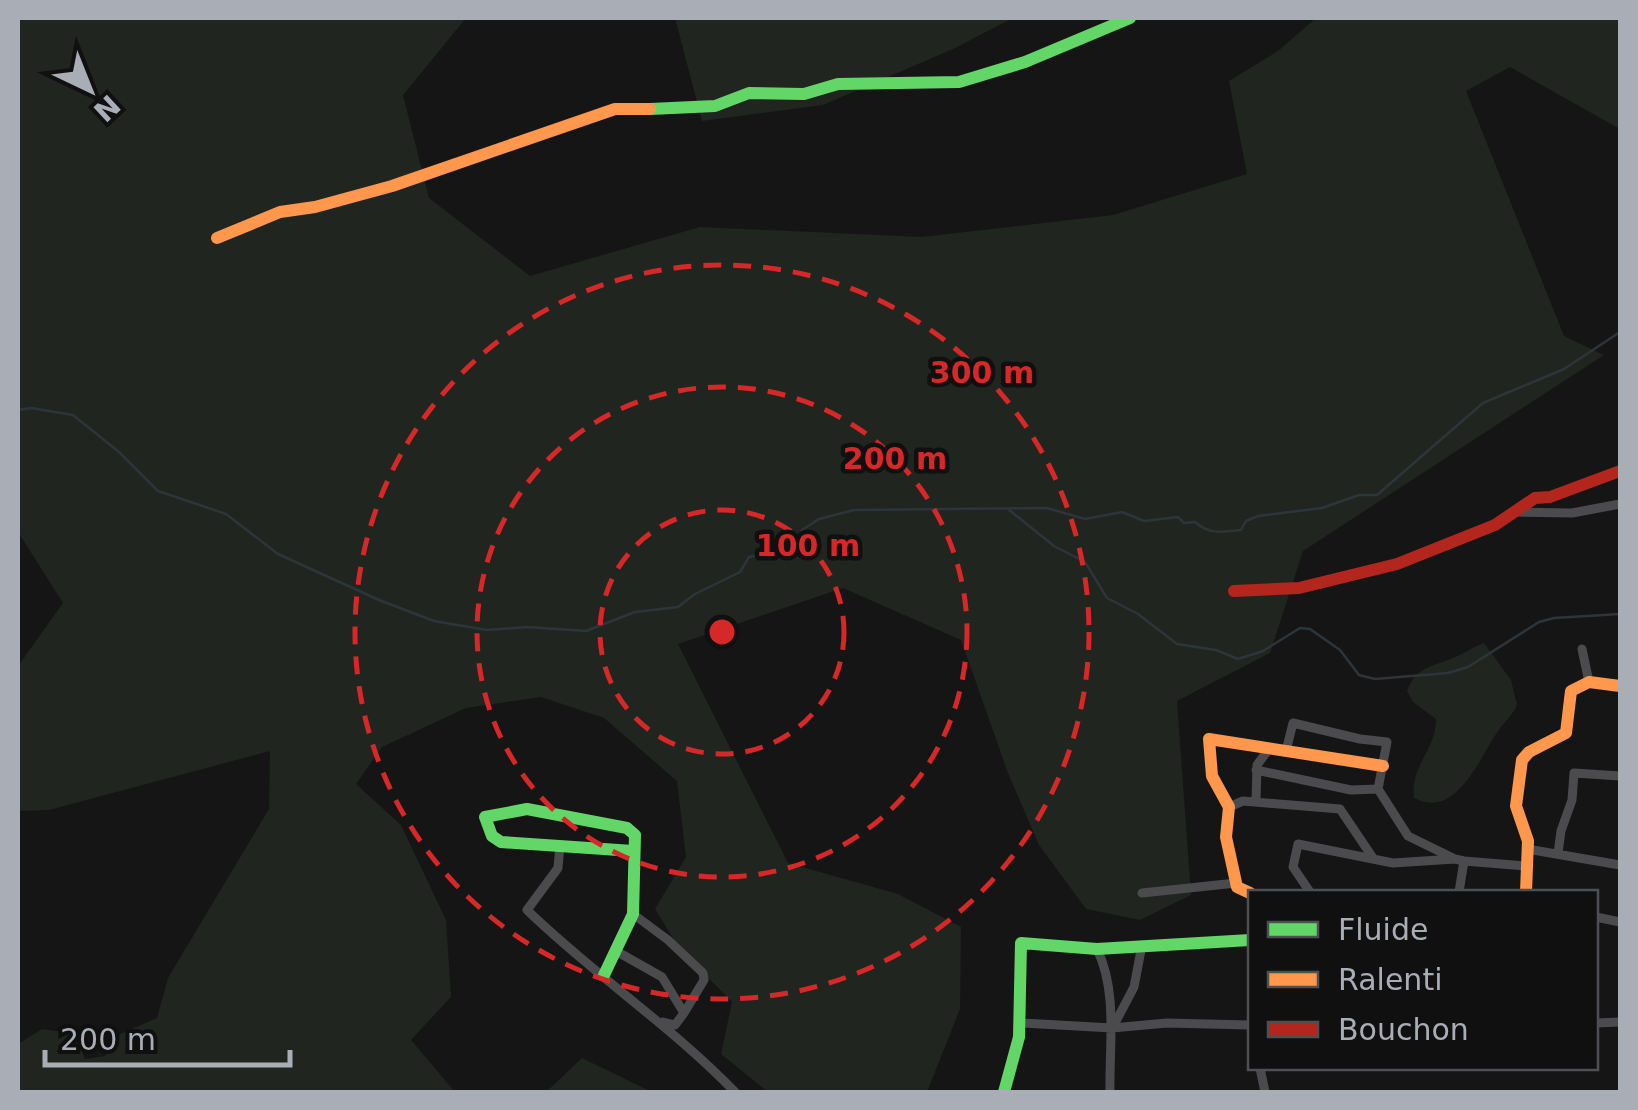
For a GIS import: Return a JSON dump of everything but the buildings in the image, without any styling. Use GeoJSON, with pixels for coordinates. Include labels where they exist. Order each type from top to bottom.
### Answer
{"type":"FeatureCollection","features":[{"type":"Feature","properties":{"kind":"street"},"geometry":{"type":"LineString","coordinates":[[217,238],[280,212],[315,207],[392,186],[615,109],[715,106],[736,96],[773,91],[804,94],[838,84],[959,82],[1025,62],[1130,18]]}},
{"type":"Feature","properties":{"kind":"street"},"geometry":{"type":"LineString","coordinates":[[1234,591],[1299,588],[1386,567],[1454,542],[1535,498],[1550,497],[1620,471]]}},
{"type":"Feature","properties":{"kind":"street"},"geometry":{"type":"LineString","coordinates":[[1514,512],[1572,513],[1620,504]]}},
{"type":"Feature","properties":{"kind":"street"},"geometry":{"type":"LineString","coordinates":[[1582,649],[1589,682]]}},
{"type":"Feature","properties":{"kind":"street"},"geometry":{"type":"LineString","coordinates":[[1526,890],[1527,833],[1516,806],[1522,760],[1566,732],[1571,691],[1589,682],[1620,686]]}},
{"type":"Feature","properties":{"kind":"street"},"geometry":{"type":"LineString","coordinates":[[1286,751],[1293,722],[1387,742],[1378,789],[1408,836],[1459,860]]}},
{"type":"Feature","properties":{"kind":"street"},"geometry":{"type":"LineString","coordinates":[[1248,892],[1236,884],[1226,848],[1229,807],[1212,776],[1207,742],[1213,738],[1383,766]]}},
{"type":"Feature","properties":{"kind":"street"},"geometry":{"type":"LineString","coordinates":[[1356,764],[1360,739]]}},
{"type":"Feature","properties":{"kind":"street"},"geometry":{"type":"LineString","coordinates":[[1256,802],[1256,770],[1269,750]]}},
{"type":"Feature","properties":{"kind":"street"},"geometry":{"type":"LineString","coordinates":[[1256,770],[1351,790],[1378,789]]}},
{"type":"Feature","properties":{"kind":"street"},"geometry":{"type":"LineString","coordinates":[[1558,853],[1572,800],[1574,773],[1620,776]]}},
{"type":"Feature","properties":{"kind":"street"},"geometry":{"type":"LineString","coordinates":[[1340,810],[1351,790]]}},
{"type":"Feature","properties":{"kind":"street"},"geometry":{"type":"LineString","coordinates":[[1229,807],[1243,801],[1340,810]]}},
{"type":"Feature","properties":{"kind":"street"},"geometry":{"type":"LineString","coordinates":[[604,976],[633,914],[635,835],[627,828],[528,809],[485,817],[492,836],[501,842],[632,851]]}},
{"type":"Feature","properties":{"kind":"street"},"geometry":{"type":"LineString","coordinates":[[1340,810],[1373,858]]}},
{"type":"Feature","properties":{"kind":"street"},"geometry":{"type":"LineString","coordinates":[[1309,890],[1293,867],[1298,844],[1393,863],[1459,860],[1526,866]]}},
{"type":"Feature","properties":{"kind":"street"},"geometry":{"type":"LineString","coordinates":[[560,845],[558,868],[527,910],[735,1092]]}},
{"type":"Feature","properties":{"kind":"street"},"geometry":{"type":"LineString","coordinates":[[1527,849],[1620,866]]}},
{"type":"Feature","properties":{"kind":"street"},"geometry":{"type":"LineString","coordinates":[[1459,860],[1459,890]]}},
{"type":"Feature","properties":{"kind":"street"},"geometry":{"type":"LineString","coordinates":[[1142,894],[1236,884]]}},
{"type":"Feature","properties":{"kind":"street"},"geometry":{"type":"LineString","coordinates":[[633,914],[703,972],[704,980],[675,1025],[656,1019]]}},
{"type":"Feature","properties":{"kind":"street"},"geometry":{"type":"LineString","coordinates":[[1004,1092],[1016,1058],[1022,1023],[1020,943],[1097,948],[1248,940]]}},
{"type":"Feature","properties":{"kind":"street"},"geometry":{"type":"LineString","coordinates":[[1112,1028],[1134,988],[1142,945]]}},
{"type":"Feature","properties":{"kind":"street"},"geometry":{"type":"LineString","coordinates":[[1097,948],[1112,1028],[1110,1092]]}},
{"type":"Feature","properties":{"kind":"street"},"geometry":{"type":"LineString","coordinates":[[616,950],[662,977],[684,1014]]}},
{"type":"Feature","properties":{"kind":"street"},"geometry":{"type":"LineString","coordinates":[[1022,1023],[1112,1028],[1166,1023],[1248,1025]]}},
{"type":"Feature","properties":{"kind":"shaded area"},"geometry":{"type":"Polygon","coordinates":[[[18,18],[466,18],[403,95],[429,198],[530,276],[700,227],[922,237],[1113,215],[1247,174],[1229,81],[1278,51],[1316,18],[1620,18],[1620,129],[1510,67],[1466,91],[1564,336],[1604,355],[1303,551],[1270,653],[1177,701],[1191,895],[1140,920],[1086,909],[1039,845],[1008,773],[961,640],[843,588],[678,644],[788,863],[898,894],[961,927],[960,1009],[927,1092],[768,1092],[721,1054],[732,1002],[679,948],[655,909],[686,857],[677,781],[604,718],[541,697],[466,708],[382,747],[356,784],[401,825],[446,920],[451,997],[411,1040],[455,1092],[18,1092],[18,1044],[42,1029],[76,1034],[85,1059],[105,1056],[120,1034],[157,1018],[168,978],[269,809],[270,751],[49,810],[18,811],[18,666],[63,603],[18,532],[18,18]]]}},
{"type":"Feature","properties":{"kind":"shaded area"},"geometry":{"type":"Polygon","coordinates":[[[675,18],[1013,18],[953,49],[823,105],[702,121],[675,18]]]}},
{"type":"Feature","properties":{"kind":"shaded area"},"geometry":{"type":"Polygon","coordinates":[[[1484,643],[1511,680],[1517,705],[1454,794],[1429,803],[1414,798],[1416,776],[1432,740],[1436,719],[1413,702],[1407,691],[1425,669],[1484,643]]]}},
{"type":"Feature","properties":{"kind":"shaded area"},"geometry":{"type":"Polygon","coordinates":[[[582,1058],[652,1092],[546,1092],[582,1058]]]}},
{"type":"Feature","properties":{"kind":"waterway"},"geometry":{"type":"LineString","coordinates":[[18,410],[31,408],[73,415],[119,452],[158,491],[226,514],[278,554],[379,600],[434,621],[487,630],[528,627],[586,631],[635,612],[678,607],[740,572],[749,557],[787,549],[802,530],[819,519],[854,510],[1047,508],[1085,519],[1122,512],[1144,521],[1178,517],[1184,523],[1195,522],[1222,532],[1241,530],[1246,521],[1258,516],[1322,508],[1359,495],[1377,495],[1483,403],[1564,369],[1620,332]]}},
{"type":"Feature","properties":{"kind":"waterway"},"geometry":{"type":"LineString","coordinates":[[1008,509],[1054,546],[1085,562],[1107,598],[1138,614],[1177,644],[1216,650],[1238,659],[1263,651],[1300,628],[1310,629],[1340,650],[1359,675],[1375,679],[1448,673],[1468,667],[1539,622],[1620,614]]}},
{"type":"Feature","properties":{"kind":"traffic: fast"},"geometry":{"type":"LineString","coordinates":[[650,109],[715,106],[749,93],[804,94],[838,84],[959,82],[1025,62],[1130,18]]}},
{"type":"Feature","properties":{"kind":"traffic: fast"},"geometry":{"type":"LineString","coordinates":[[604,975],[633,914],[635,835],[627,828],[527,809],[485,817],[492,836],[501,842],[633,851]]}},
{"type":"Feature","properties":{"kind":"traffic: fast"},"geometry":{"type":"LineString","coordinates":[[1004,1092],[1019,1037],[1021,943],[1097,949],[1248,940]]}},
{"type":"Feature","properties":{"kind":"traffic: slow"},"geometry":{"type":"LineString","coordinates":[[217,238],[280,212],[315,207],[392,186],[615,109],[650,109]]}},
{"type":"Feature","properties":{"kind":"traffic: slow"},"geometry":{"type":"LineString","coordinates":[[1526,890],[1528,841],[1516,806],[1522,760],[1529,752],[1566,733],[1571,691],[1589,682],[1620,686]]}},
{"type":"Feature","properties":{"kind":"traffic: slow"},"geometry":{"type":"LineString","coordinates":[[1248,892],[1237,887],[1226,837],[1229,807],[1212,776],[1209,739],[1383,766]]}},
{"type":"Feature","properties":{"kind":"traffic: jam"},"geometry":{"type":"LineString","coordinates":[[1234,591],[1299,588],[1397,564],[1495,525],[1535,498],[1550,497],[1620,471]]}}]}
